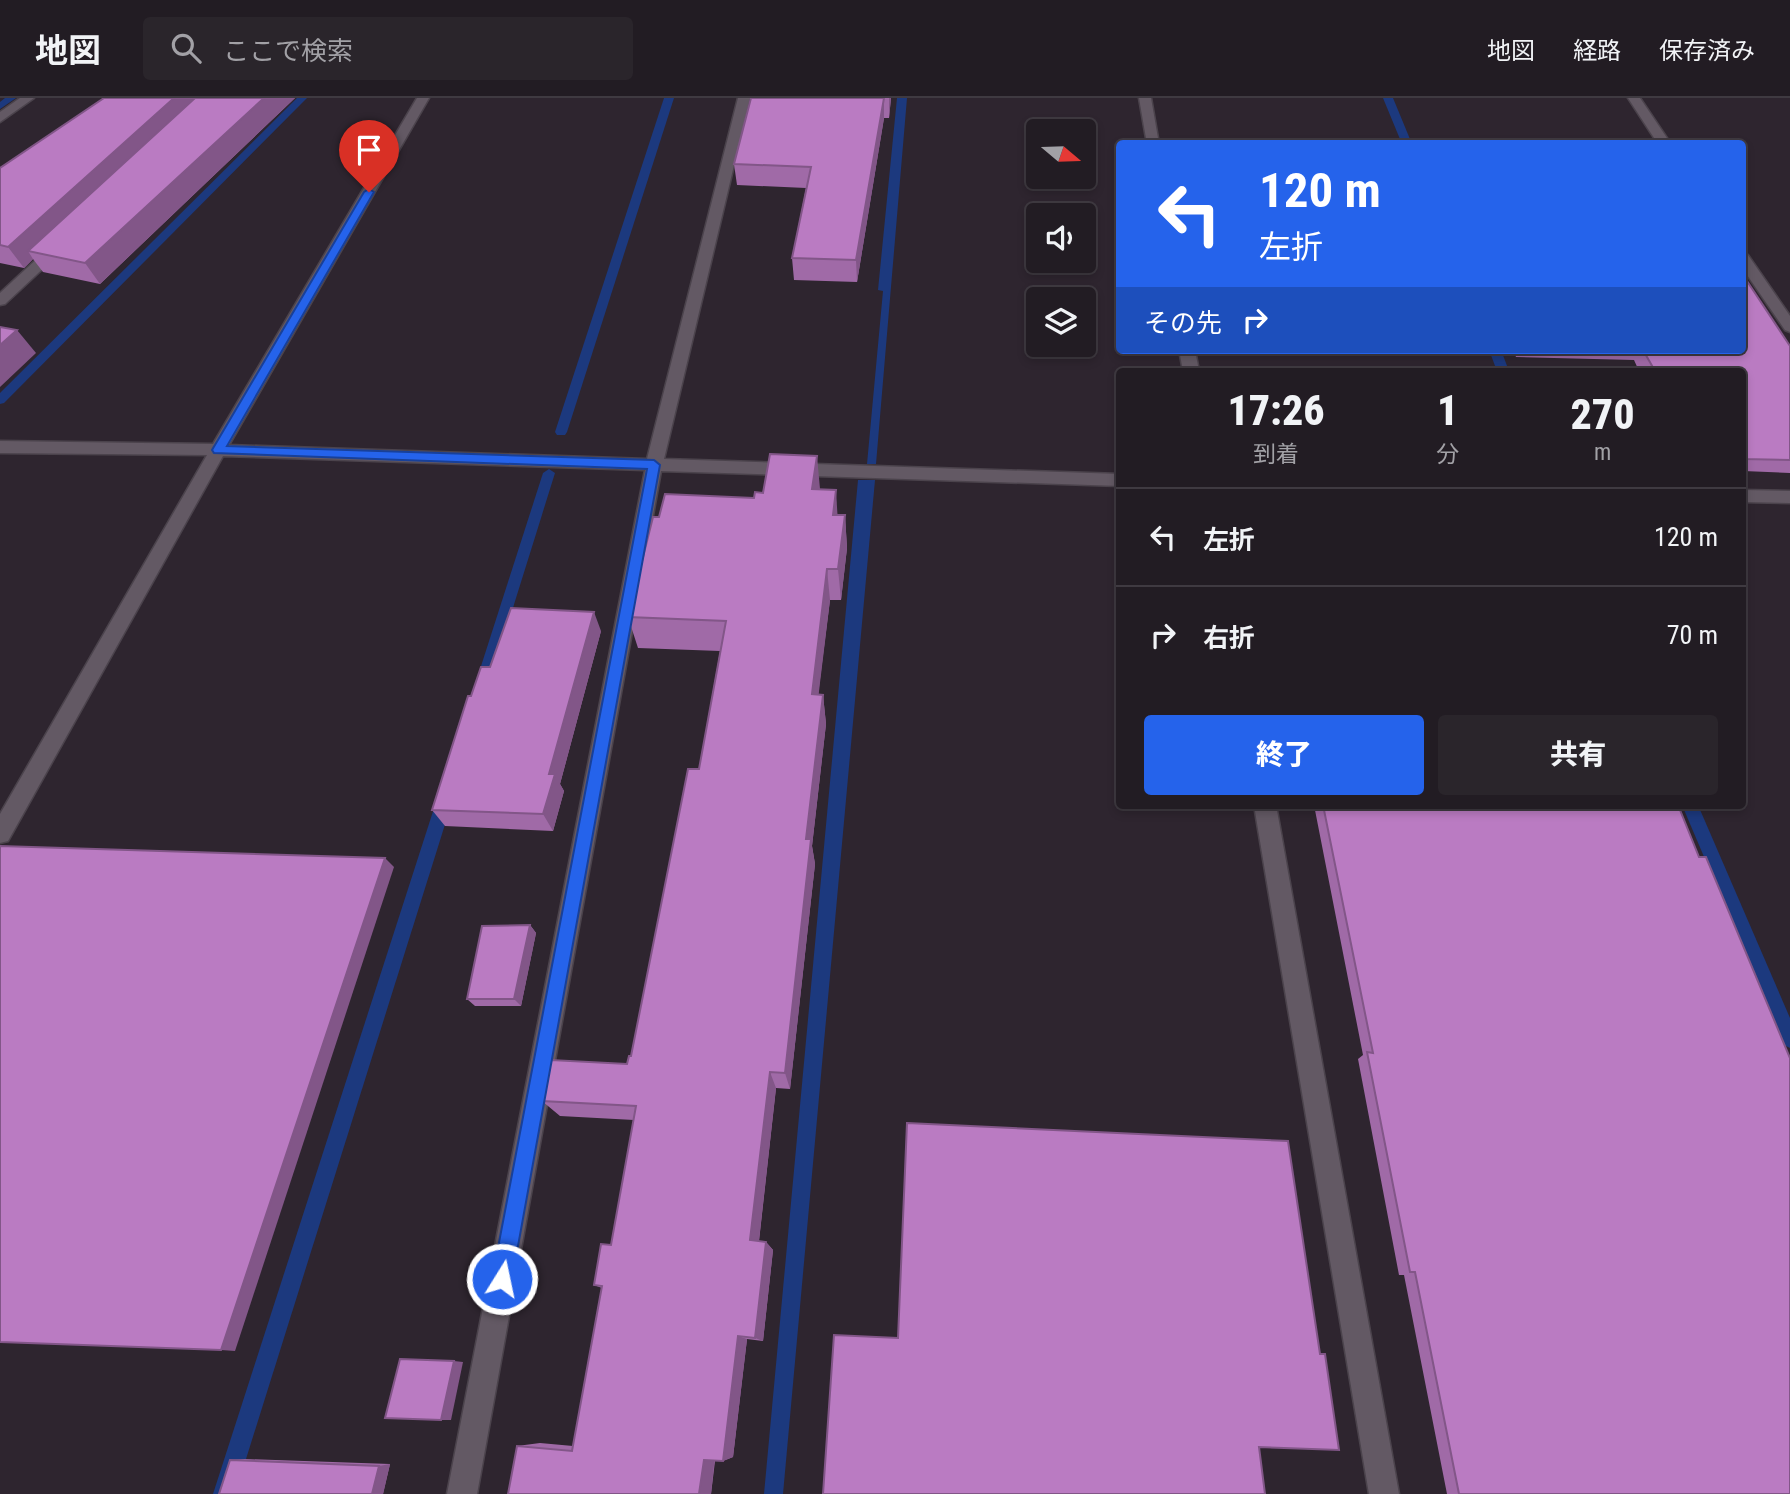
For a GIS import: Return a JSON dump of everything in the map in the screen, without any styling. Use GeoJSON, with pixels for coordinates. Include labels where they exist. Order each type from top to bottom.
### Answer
{"type":"FeatureCollection","features":[{"type":"Feature","properties":{"kind":"street"},"geometry":{"type":"LineString","coordinates":[[0,118],[28,98]]}},
{"type":"Feature","properties":{"kind":"street"},"geometry":{"type":"LineString","coordinates":[[0,834],[218,450],[424,98]]}},
{"type":"Feature","properties":{"kind":"street"},"geometry":{"type":"LineString","coordinates":[[462,1494],[654,465],[744,98]]}},
{"type":"Feature","properties":{"kind":"street"},"geometry":{"type":"LineString","coordinates":[[1145,98],[1152,140]]}},
{"type":"Feature","properties":{"kind":"street"},"geometry":{"type":"LineString","coordinates":[[1634,98],[1662,140]]}},
{"type":"Feature","properties":{"kind":"street"},"geometry":{"type":"LineString","coordinates":[[0,301],[69,237]]}},
{"type":"Feature","properties":{"kind":"street"},"geometry":{"type":"LineString","coordinates":[[1746,262],[1790,327]]}},
{"type":"Feature","properties":{"kind":"street"},"geometry":{"type":"LineString","coordinates":[[0,447],[218,450],[1116,480]]}},
{"type":"Feature","properties":{"kind":"street"},"geometry":{"type":"LineString","coordinates":[[1746,496],[1790,497]]}},
{"type":"Feature","properties":{"kind":"street"},"geometry":{"type":"LineString","coordinates":[[1266,809],[1384,1494]]}},
{"type":"Feature","properties":{"kind":"water"},"geometry":{"type":"Polygon","coordinates":[[[897,98],[907,98],[876,464],[867,464],[883,291],[878,290],[897,98]]]}},
{"type":"Feature","properties":{"kind":"water"},"geometry":{"type":"Polygon","coordinates":[[[858,480],[875,480],[783,1494],[764,1494],[858,480]]]}},
{"type":"Feature","properties":{"kind":"building"},"geometry":{"type":"Polygon","coordinates":[[[104,98],[174,98],[8,247],[0,245],[0,168],[104,98]]]}},
{"type":"Feature","properties":{"kind":"building"},"geometry":{"type":"Polygon","coordinates":[[[195,98],[264,98],[85,263],[28,251],[195,98]]]}},
{"type":"Feature","properties":{"kind":"building"},"geometry":{"type":"Polygon","coordinates":[[[751,98],[884,98],[856,260],[792,258],[811,167],[734,164],[751,98]]]}},
{"type":"Feature","properties":{"kind":"building"},"geometry":{"type":"Polygon","coordinates":[[[1746,280],[1790,346],[1790,460],[1746,459],[1746,368],[1653,368],[1645,354],[1746,354],[1746,280]]]}},
{"type":"Feature","properties":{"kind":"building"},"geometry":{"type":"Polygon","coordinates":[[[0,327],[17,330],[0,345],[0,327]]]}},
{"type":"Feature","properties":{"kind":"building"},"geometry":{"type":"Polygon","coordinates":[[[770,454],[817,456],[812,489],[836,490],[833,515],[845,515],[838,569],[827,569],[812,694],[823,695],[806,839],[811,839],[785,1073],[770,1072],[750,1240],[766,1242],[755,1338],[738,1336],[723,1461],[704,1460],[699,1494],[508,1494],[517,1446],[572,1451],[602,1286],[594,1285],[601,1244],[611,1245],[636,1106],[542,1101],[551,1060],[627,1064],[631,1056],[688,769],[699,769],[726,621],[628,617],[653,517],[659,517],[665,494],[754,498],[755,492],[763,493],[770,454]]]}},
{"type":"Feature","properties":{"kind":"building"},"geometry":{"type":"Polygon","coordinates":[[[511,608],[594,612],[549,774],[555,774],[543,814],[432,810],[468,696],[471,696],[481,667],[490,667],[511,608]]]}},
{"type":"Feature","properties":{"kind":"building"},"geometry":{"type":"Polygon","coordinates":[[[1324,809],[1680,809],[1699,857],[1706,857],[1790,1058],[1790,1494],[1459,1494],[1415,1272],[1410,1272],[1367,1052],[1373,1053],[1324,809]]]}},
{"type":"Feature","properties":{"kind":"building"},"geometry":{"type":"Polygon","coordinates":[[[0,846],[385,858],[221,1350],[0,1342],[0,846]]]}},
{"type":"Feature","properties":{"kind":"building"},"geometry":{"type":"Polygon","coordinates":[[[530,925],[514,999],[467,999],[482,926],[530,925]]]}},
{"type":"Feature","properties":{"kind":"building"},"geometry":{"type":"Polygon","coordinates":[[[907,1123],[1288,1141],[1320,1354],[1325,1354],[1339,1450],[1259,1447],[1265,1494],[823,1494],[834,1335],[898,1338],[907,1123]]]}},
{"type":"Feature","properties":{"kind":"building"},"geometry":{"type":"Polygon","coordinates":[[[400,1359],[454,1361],[441,1420],[385,1418],[400,1359]]]}},
{"type":"Feature","properties":{"kind":"building"},"geometry":{"type":"Polygon","coordinates":[[[230,1460],[379,1466],[372,1494],[219,1494],[230,1460]]]}},
{"type":"Feature","properties":{"kind":"waterway"},"geometry":{"type":"LineString","coordinates":[[0,106],[11,98]]}},
{"type":"Feature","properties":{"kind":"waterway"},"geometry":{"type":"LineString","coordinates":[[0,400],[302,98]]}},
{"type":"Feature","properties":{"kind":"waterway"},"geometry":{"type":"LineString","coordinates":[[561,432],[669,98]]}},
{"type":"Feature","properties":{"kind":"waterway"},"geometry":{"type":"LineString","coordinates":[[1388,98],[1405,140]]}},
{"type":"Feature","properties":{"kind":"waterway"},"geometry":{"type":"LineString","coordinates":[[1497,354],[1502,368]]}},
{"type":"Feature","properties":{"kind":"waterway"},"geometry":{"type":"LineString","coordinates":[[481,688],[549,473]]}},
{"type":"Feature","properties":{"kind":"waterway"},"geometry":{"type":"LineString","coordinates":[[224,1494],[445,799]]}},
{"type":"Feature","properties":{"kind":"waterway"},"geometry":{"type":"LineString","coordinates":[[1692,809],[1790,1039]]}},
{"type":"Feature","properties":{"kind":"route"},"geometry":{"type":"LineString","coordinates":[[369,192],[218,450],[654,465],[502,1279]]}}]}
